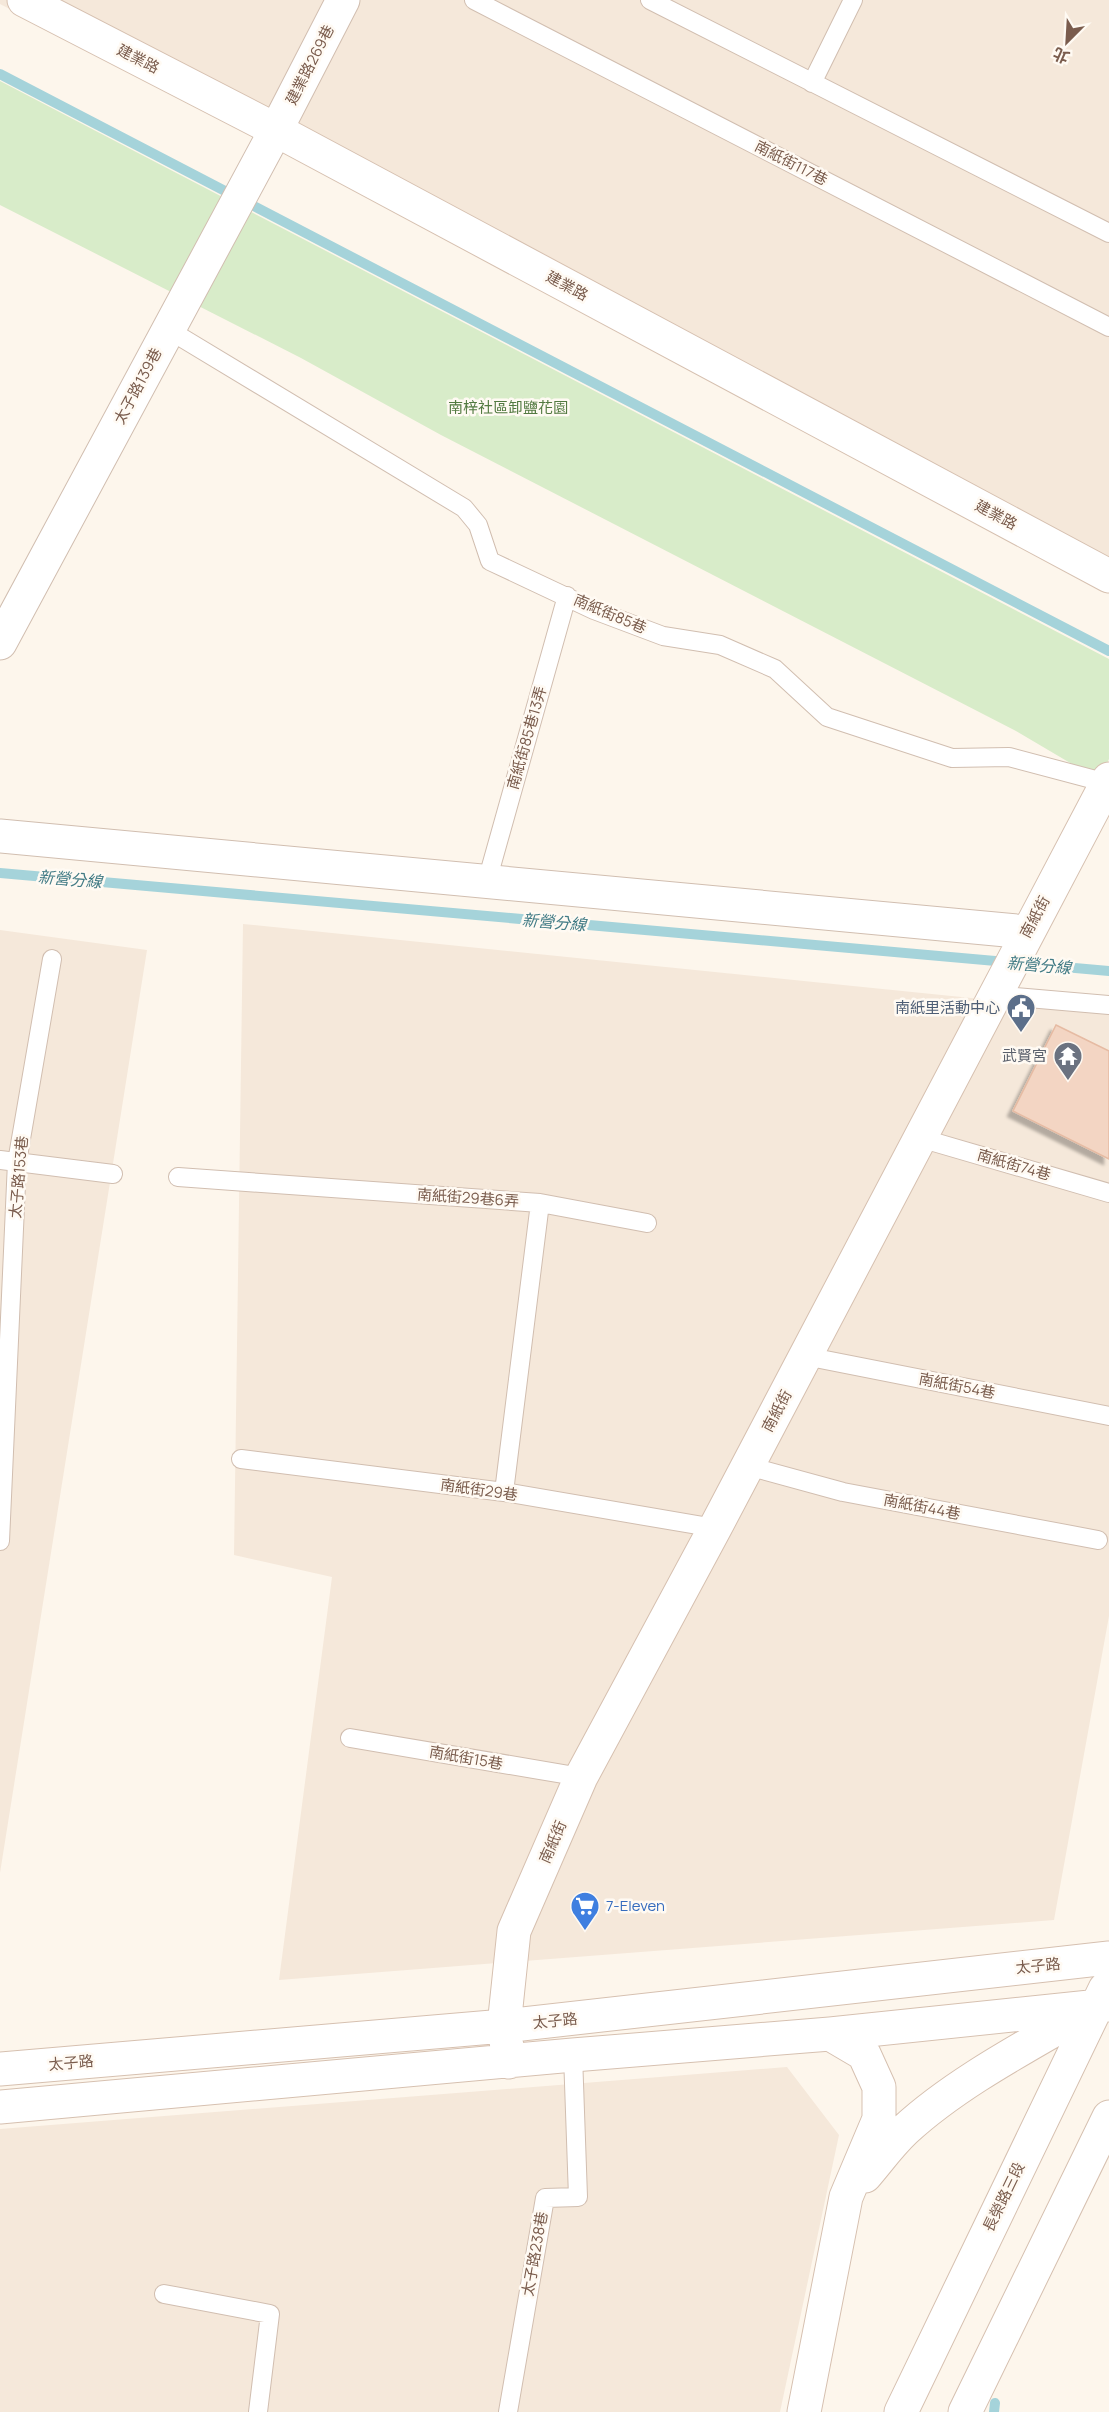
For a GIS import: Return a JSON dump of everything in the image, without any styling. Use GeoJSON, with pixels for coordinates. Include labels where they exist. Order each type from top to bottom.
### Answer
{"type":"FeatureCollection","features":[{"type":"Feature","properties":{"kind":"street","name":"建業路"},"geometry":{"type":"LineString","coordinates":[[24,0],[276,130],[1109,576]]}},
{"type":"Feature","properties":{"kind":"street","name":"建業路269巷"},"geometry":{"type":"LineString","coordinates":[[276,130],[343,0]]}},
{"type":"Feature","properties":{"kind":"street","name":"太子路139巷"},"geometry":{"type":"LineString","coordinates":[[0,643],[276,130]]}},
{"type":"Feature","properties":{"kind":"street","name":"南紙街"},"geometry":{"type":"LineString","coordinates":[[509,2062],[504,2026],[513,1931],[581,1777],[748,1466],[1108,781]]}},
{"type":"Feature","properties":{"kind":"street"},"geometry":{"type":"LineString","coordinates":[[0,836],[1027,932]]}},
{"type":"Feature","properties":{"kind":"street","name":"太子路"},"geometry":{"type":"LineString","coordinates":[[0,2069],[504,2026],[1109,1958]]}},
{"type":"Feature","properties":{"kind":"street"},"geometry":{"type":"LineString","coordinates":[[0,2107],[831,2034],[1105,1998]]}},
{"type":"Feature","properties":{"kind":"street"},"geometry":{"type":"LineString","coordinates":[[846,2197],[905,2130],[952,2094],[997,2064],[1105,1998]]}},
{"type":"Feature","properties":{"kind":"street","name":"長榮路三段"},"geometry":{"type":"LineString","coordinates":[[901,2412],[1105,1998]]}},
{"type":"Feature","properties":{"kind":"street"},"geometry":{"type":"LineString","coordinates":[[804,2412],[846,2197],[879,2119],[879,2087],[864,2054],[831,2034]]}},
{"type":"Feature","properties":{"kind":"street"},"geometry":{"type":"LineString","coordinates":[[965,2412],[1109,2116]]}},
{"type":"Feature","properties":{"kind":"lane","name":"南紙街117巷"},"geometry":{"type":"LineString","coordinates":[[474,0],[1109,327]]}},
{"type":"Feature","properties":{"kind":"lane"},"geometry":{"type":"LineString","coordinates":[[650,0],[1109,233]]}},
{"type":"Feature","properties":{"kind":"lane"},"geometry":{"type":"LineString","coordinates":[[812,83],[853,0]]}},
{"type":"Feature","properties":{"kind":"lane","name":"南紙街85巷"},"geometry":{"type":"LineString","coordinates":[[169,330],[464,508],[478,525],[490,561],[594,610],[663,636],[720,645],[775,669],[826,717],[952,758],[1009,757],[1108,781]]}},
{"type":"Feature","properties":{"kind":"lane","name":"南紙街85巷13弄"},"geometry":{"type":"LineString","coordinates":[[487,881],[567,596]]}},
{"type":"Feature","properties":{"kind":"lane","name":"太子路153巷"},"geometry":{"type":"LineString","coordinates":[[0,1541],[9,1161],[52,959]]}},
{"type":"Feature","properties":{"kind":"lane"},"geometry":{"type":"LineString","coordinates":[[994,995],[1109,1005]]}},
{"type":"Feature","properties":{"kind":"lane","name":"南紙街74巷"},"geometry":{"type":"LineString","coordinates":[[920,1138],[1109,1193]]}},
{"type":"Feature","properties":{"kind":"lane"},"geometry":{"type":"LineString","coordinates":[[9,1161],[113,1174]]}},
{"type":"Feature","properties":{"kind":"lane","name":"南紙街29巷6弄"},"geometry":{"type":"LineString","coordinates":[[178,1177],[540,1203],[504,1492]]}},
{"type":"Feature","properties":{"kind":"lane"},"geometry":{"type":"LineString","coordinates":[[540,1203],[647,1223]]}},
{"type":"Feature","properties":{"kind":"lane","name":"南紙街54巷"},"geometry":{"type":"LineString","coordinates":[[805,1356],[1109,1416]]}},
{"type":"Feature","properties":{"kind":"lane","name":"南紙街29巷"},"geometry":{"type":"LineString","coordinates":[[241,1459],[504,1492],[715,1528]]}},
{"type":"Feature","properties":{"kind":"lane","name":"南紙街44巷"},"geometry":{"type":"LineString","coordinates":[[748,1466],[843,1492],[1098,1540]]}},
{"type":"Feature","properties":{"kind":"lane","name":"南紙街15巷"},"geometry":{"type":"LineString","coordinates":[[350,1738],[581,1777]]}},
{"type":"Feature","properties":{"kind":"lane","name":"太子路238巷"},"geometry":{"type":"LineString","coordinates":[[508,2412],[545,2198],[578,2198],[573,2055]]}},
{"type":"Feature","properties":{"kind":"lane"},"geometry":{"type":"LineString","coordinates":[[164,2294],[270,2314],[258,2412]]}},
{"type":"Feature","properties":{"kind":"shaded area"},"geometry":{"type":"Polygon","coordinates":[[[0,0],[1109,0],[1109,577],[0,4],[0,0]]]}},
{"type":"Feature","properties":{"kind":"shaded area"},"geometry":{"type":"Polygon","coordinates":[[[243,924],[1109,1012],[1109,1616],[1054,1920],[279,1980],[332,1577],[234,1555],[243,924]]]}},
{"type":"Feature","properties":{"kind":"shaded area"},"geometry":{"type":"Polygon","coordinates":[[[0,930],[147,950],[0,1873],[0,930]]]}},
{"type":"Feature","properties":{"kind":"shaded area"},"geometry":{"type":"Polygon","coordinates":[[[787,2067],[839,2135],[780,2412],[0,2412],[0,2129],[787,2067]]]}},
{"type":"Feature","properties":{"kind":"green space","name":"南梓社區卸鹽花園"},"geometry":{"type":"Polygon","coordinates":[[[0,81],[1109,659],[1109,759],[1099,780],[1016,731],[441,435],[301,358],[0,205],[0,81]]]}},
{"type":"Feature","properties":{"kind":"building","name":"武賢宮"},"geometry":{"type":"Polygon","coordinates":[[[1056,1025],[1109,1051],[1109,1159],[1013,1111],[1056,1025]]]}},
{"type":"Feature","properties":{"kind":"waterway"},"geometry":{"type":"LineString","coordinates":[[0,74],[1109,651]]}},
{"type":"Feature","properties":{"kind":"waterway","name":"新營分線"},"geometry":{"type":"LineString","coordinates":[[0,873],[1109,971]]}},
{"type":"Feature","properties":{"kind":"waterway"},"geometry":{"type":"LineString","coordinates":[[994,2412],[995,2403]]}},
{"type":"Feature","properties":{"kind":"place","name":"南紙里活動中心"},"geometry":{"type":"Point","coordinates":[1021,1034]}},
{"type":"Feature","properties":{"kind":"place","name":"武賢宮"},"geometry":{"type":"Point","coordinates":[1068,1082]}},
{"type":"Feature","properties":{"kind":"place","name":"7-Eleven"},"geometry":{"type":"Point","coordinates":[585,1932]}}]}
